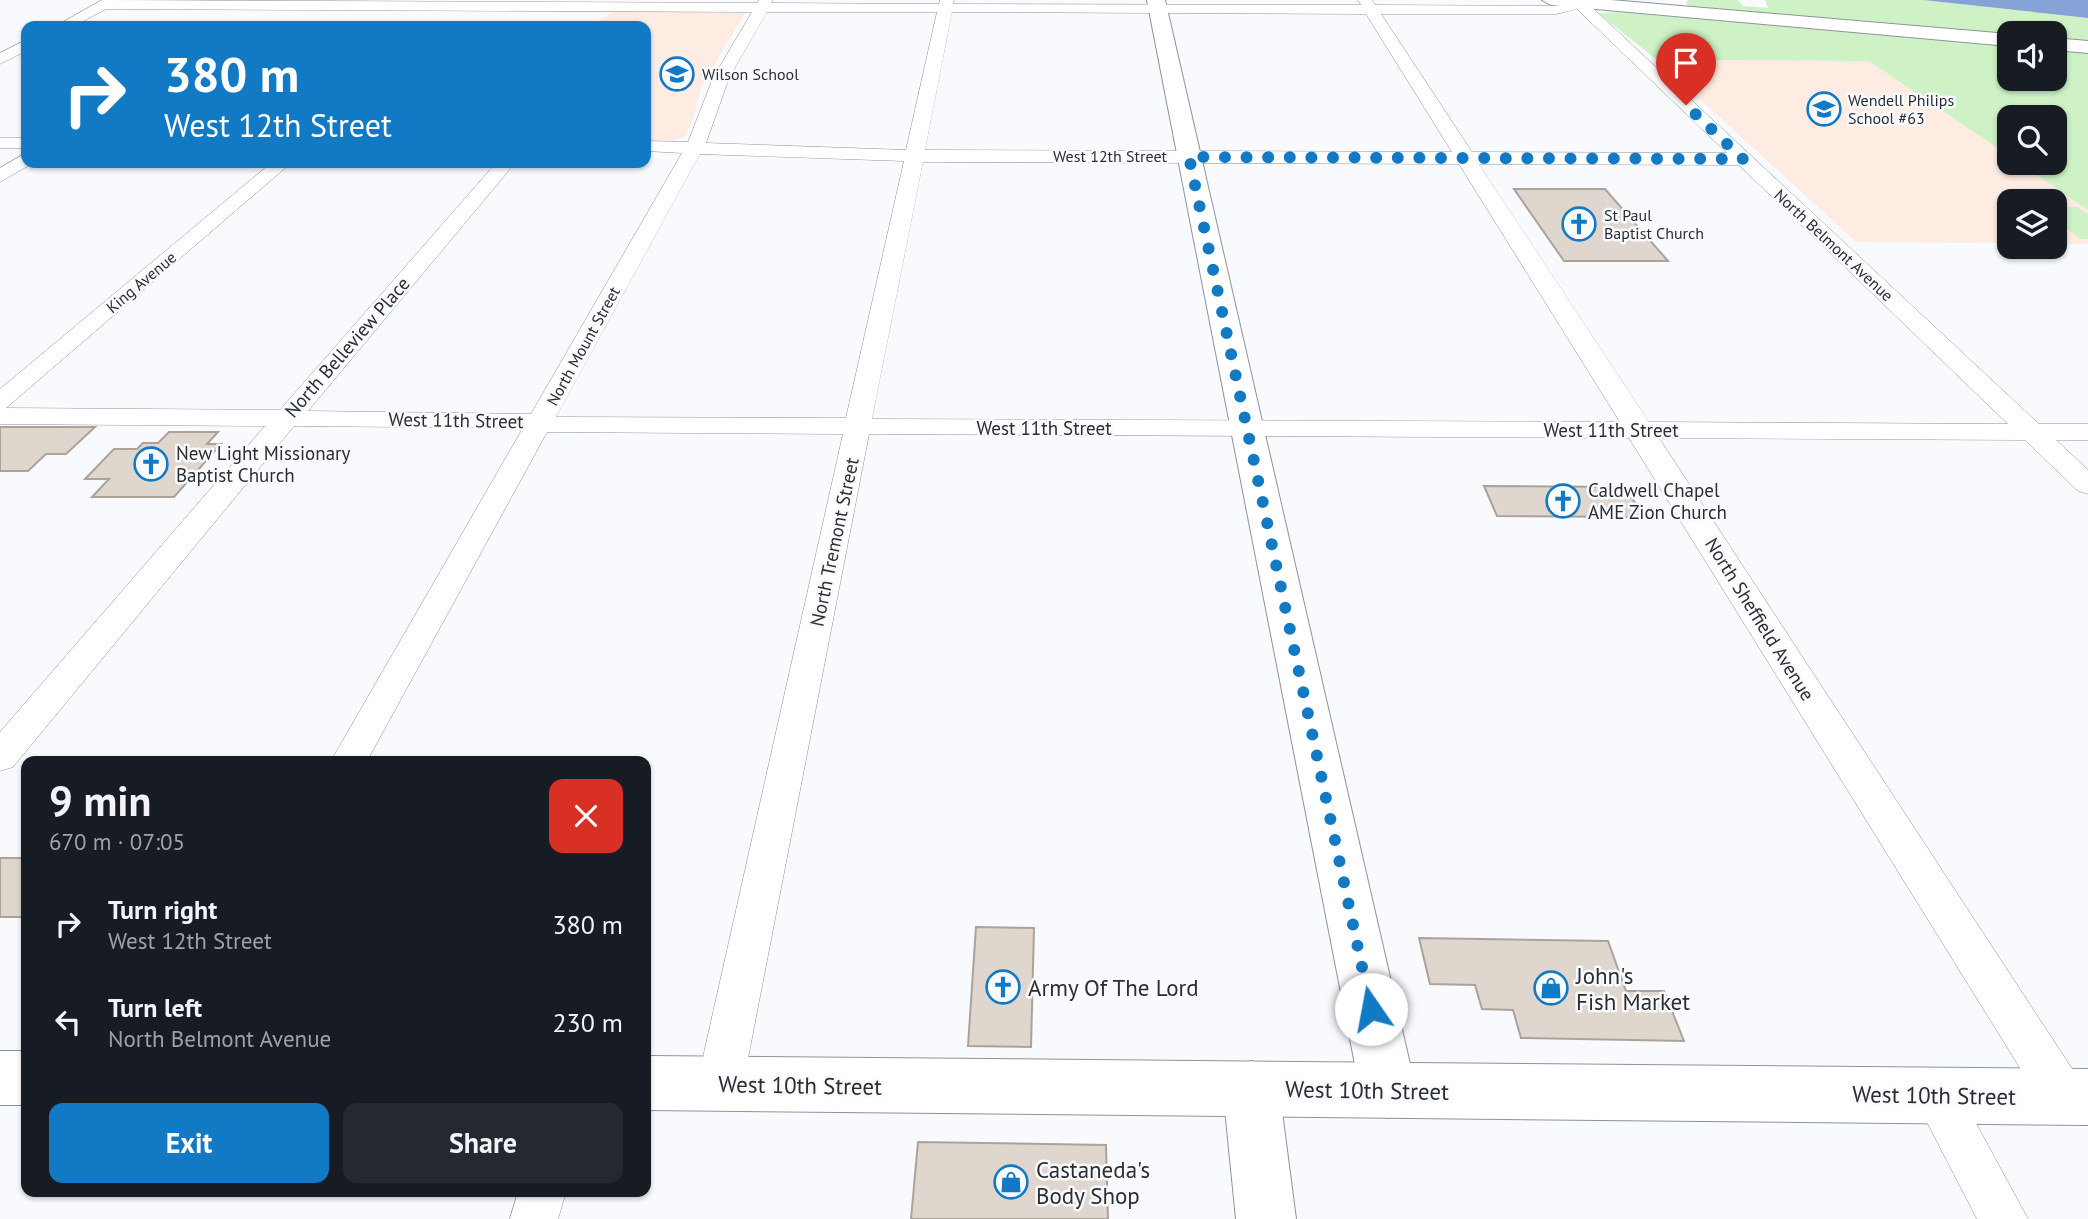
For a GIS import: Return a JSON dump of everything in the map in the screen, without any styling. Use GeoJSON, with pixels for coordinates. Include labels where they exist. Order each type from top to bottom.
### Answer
{"type":"FeatureCollection","features":[{"type":"Feature","properties":{"kind":"street"},"geometry":{"type":"LineString","coordinates":[[1550,0],[1997,39]]}},
{"type":"Feature","properties":{"kind":"street"},"geometry":{"type":"LineString","coordinates":[[73,21],[108,3],[442,3],[602,9],[764,4],[1368,5],[1556,10],[1580,4]]}},
{"type":"Feature","properties":{"kind":"street"},"geometry":{"type":"LineString","coordinates":[[245,21],[273,3]]}},
{"type":"Feature","properties":{"kind":"street"},"geometry":{"type":"LineString","coordinates":[[424,18],[442,3]]}},
{"type":"Feature","properties":{"kind":"street","name":"North Mount Street"},"geometry":{"type":"LineString","coordinates":[[352,756],[695,147],[706,125],[721,78],[764,4]]}},
{"type":"Feature","properties":{"kind":"street","name":"North Tremont Street"},"geometry":{"type":"LineString","coordinates":[[720,1084],[946,4]]}},
{"type":"Feature","properties":{"kind":"street"},"geometry":{"type":"LineString","coordinates":[[1157,4],[1388,1090]]}},
{"type":"Feature","properties":{"kind":"street","name":"North Belmont Avenue"},"geometry":{"type":"LineString","coordinates":[[1580,4],[2088,485]]}},
{"type":"Feature","properties":{"kind":"street","name":"North Sheffield Avenue"},"geometry":{"type":"LineString","coordinates":[[1368,5],[1639,430],[2076,1097]]}},
{"type":"Feature","properties":{"kind":"street"},"geometry":{"type":"LineString","coordinates":[[2067,45],[2088,47]]}},
{"type":"Feature","properties":{"kind":"street"},"geometry":{"type":"LineString","coordinates":[[0,59],[21,48]]}},
{"type":"Feature","properties":{"kind":"street"},"geometry":{"type":"LineString","coordinates":[[0,143],[21,143]]}},
{"type":"Feature","properties":{"kind":"street","name":"West 12th Street"},"geometry":{"type":"LineString","coordinates":[[651,146],[913,156],[1743,159]]}},
{"type":"Feature","properties":{"kind":"street"},"geometry":{"type":"LineString","coordinates":[[0,176],[21,162]]}},
{"type":"Feature","properties":{"kind":"street","name":"King Avenue"},"geometry":{"type":"LineString","coordinates":[[0,402],[276,168]]}},
{"type":"Feature","properties":{"kind":"street","name":"North Belleview Place"},"geometry":{"type":"LineString","coordinates":[[0,757],[502,168]]}},
{"type":"Feature","properties":{"kind":"street","name":"West 11th Street"},"geometry":{"type":"LineString","coordinates":[[0,416],[521,420],[550,425],[2088,432]]}},
{"type":"Feature","properties":{"kind":"street"},"geometry":{"type":"LineString","coordinates":[[0,1078],[21,1078]]}},
{"type":"Feature","properties":{"kind":"street","name":"West 10th Street"},"geometry":{"type":"LineString","coordinates":[[651,1083],[2076,1097]]}},
{"type":"Feature","properties":{"kind":"street"},"geometry":{"type":"LineString","coordinates":[[1251,1089],[1266,1219]]}},
{"type":"Feature","properties":{"kind":"street"},"geometry":{"type":"LineString","coordinates":[[1936,1095],[2004,1219]]}},
{"type":"Feature","properties":{"kind":"street"},"geometry":{"type":"LineString","coordinates":[[534,1219],[541,1197]]}},
{"type":"Feature","properties":{"kind":"shaded area","name":"Wilson School"},"geometry":{"type":"Polygon","coordinates":[[[613,11],[745,13],[701,87],[686,136],[672,141],[651,141],[651,21],[599,21],[613,11]]]}},
{"type":"Feature","properties":{"kind":"shaded area","name":"Wendell Philips School #63"},"geometry":{"type":"Polygon","coordinates":[[[1657,60],[1869,61],[1997,148],[1997,175],[2037,175],[2057,189],[1997,189],[1997,243],[1856,242],[1657,60]]]}},
{"type":"Feature","properties":{"kind":"shaded area","name":"Wendell Philips School #63"},"geometry":{"type":"Polygon","coordinates":[[[2067,196],[2088,210],[2088,244],[2067,244],[2067,196]]]}},
{"type":"Feature","properties":{"kind":"green space"},"geometry":{"type":"Polygon","coordinates":[[[1738,0],[1743,6],[1768,8],[1765,0],[1923,0],[2088,18],[2088,44],[2067,42],[2067,21],[1997,21],[1997,36],[1689,8],[1686,2],[1738,0]]]}},
{"type":"Feature","properties":{"kind":"green space"},"geometry":{"type":"Polygon","coordinates":[[[1618,12],[1997,44],[1997,91],[2067,91],[2067,50],[2088,51],[2088,210],[2067,196],[2067,189],[2057,189],[2037,175],[2067,175],[2067,105],[1997,105],[1997,148],[1869,61],[1657,60],[1598,13],[1618,12]]]}},
{"type":"Feature","properties":{"kind":"green space"},"geometry":{"type":"Polygon","coordinates":[[[2067,207],[2077,207],[2088,214],[2088,239],[2081,239],[2067,229],[2067,207]]]}},
{"type":"Feature","properties":{"kind":"water"},"geometry":{"type":"Polygon","coordinates":[[[1923,0],[2088,0],[2088,18],[1923,0]]]}},
{"type":"Feature","properties":{"kind":"building","name":"St Paul Baptist Church"},"geometry":{"type":"Polygon","coordinates":[[[1514,189],[1605,189],[1668,261],[1564,261],[1514,189]]]}},
{"type":"Feature","properties":{"kind":"building"},"geometry":{"type":"Polygon","coordinates":[[[0,427],[95,427],[66,454],[46,454],[28,471],[0,471],[0,427]]]}},
{"type":"Feature","properties":{"kind":"building","name":"New Light Missionary Baptist Church"},"geometry":{"type":"Polygon","coordinates":[[[169,432],[218,432],[207,444],[221,444],[174,497],[92,497],[109,479],[85,479],[114,449],[137,449],[143,443],[158,443],[169,432]]]}},
{"type":"Feature","properties":{"kind":"building","name":"Caldwell Chapel AME Zion Church"},"geometry":{"type":"Polygon","coordinates":[[[1484,486],[1626,487],[1643,517],[1497,516],[1484,486]]]}},
{"type":"Feature","properties":{"kind":"building"},"geometry":{"type":"Polygon","coordinates":[[[0,858],[21,858],[21,917],[0,917],[0,858]]]}},
{"type":"Feature","properties":{"kind":"building","name":"Army Of The Lord"},"geometry":{"type":"Polygon","coordinates":[[[976,927],[1034,928],[1031,1047],[968,1046],[976,927]]]}},
{"type":"Feature","properties":{"kind":"building","name":"John's Fish Market"},"geometry":{"type":"Polygon","coordinates":[[[1419,938],[1608,941],[1626,991],[1664,991],[1684,1041],[1521,1038],[1513,1010],[1482,1009],[1475,985],[1430,984],[1419,938]]]}},
{"type":"Feature","properties":{"kind":"building","name":"Castaneda's Body Shop"},"geometry":{"type":"Polygon","coordinates":[[[918,1142],[1106,1145],[1108,1219],[911,1219],[918,1142]]]}},
{"type":"Feature","properties":{"kind":"place","name":"Wilson School"},"geometry":{"type":"Point","coordinates":[677,74]}},
{"type":"Feature","properties":{"kind":"place","name":"Wendell Philips School #63"},"geometry":{"type":"Point","coordinates":[1824,109]}},
{"type":"Feature","properties":{"kind":"place","name":"St Paul Baptist Church"},"geometry":{"type":"Point","coordinates":[1579,224]}},
{"type":"Feature","properties":{"kind":"place","name":"New Light Missionary Baptist Church"},"geometry":{"type":"Point","coordinates":[151,464]}},
{"type":"Feature","properties":{"kind":"place","name":"Caldwell Chapel AME Zion Church"},"geometry":{"type":"Point","coordinates":[1563,501]}},
{"type":"Feature","properties":{"kind":"place","name":"Army Of The Lord"},"geometry":{"type":"Point","coordinates":[1003,987]}},
{"type":"Feature","properties":{"kind":"place","name":"John's Fish Market"},"geometry":{"type":"Point","coordinates":[1551,988]}},
{"type":"Feature","properties":{"kind":"place","name":"Castaneda's Body Shop"},"geometry":{"type":"Point","coordinates":[1011,1182]}},
{"type":"Feature","properties":{"kind":"route"},"geometry":{"type":"LineString","coordinates":[[1371,1009],[1189,157],[1743,159],[1686,105]]}}]}
